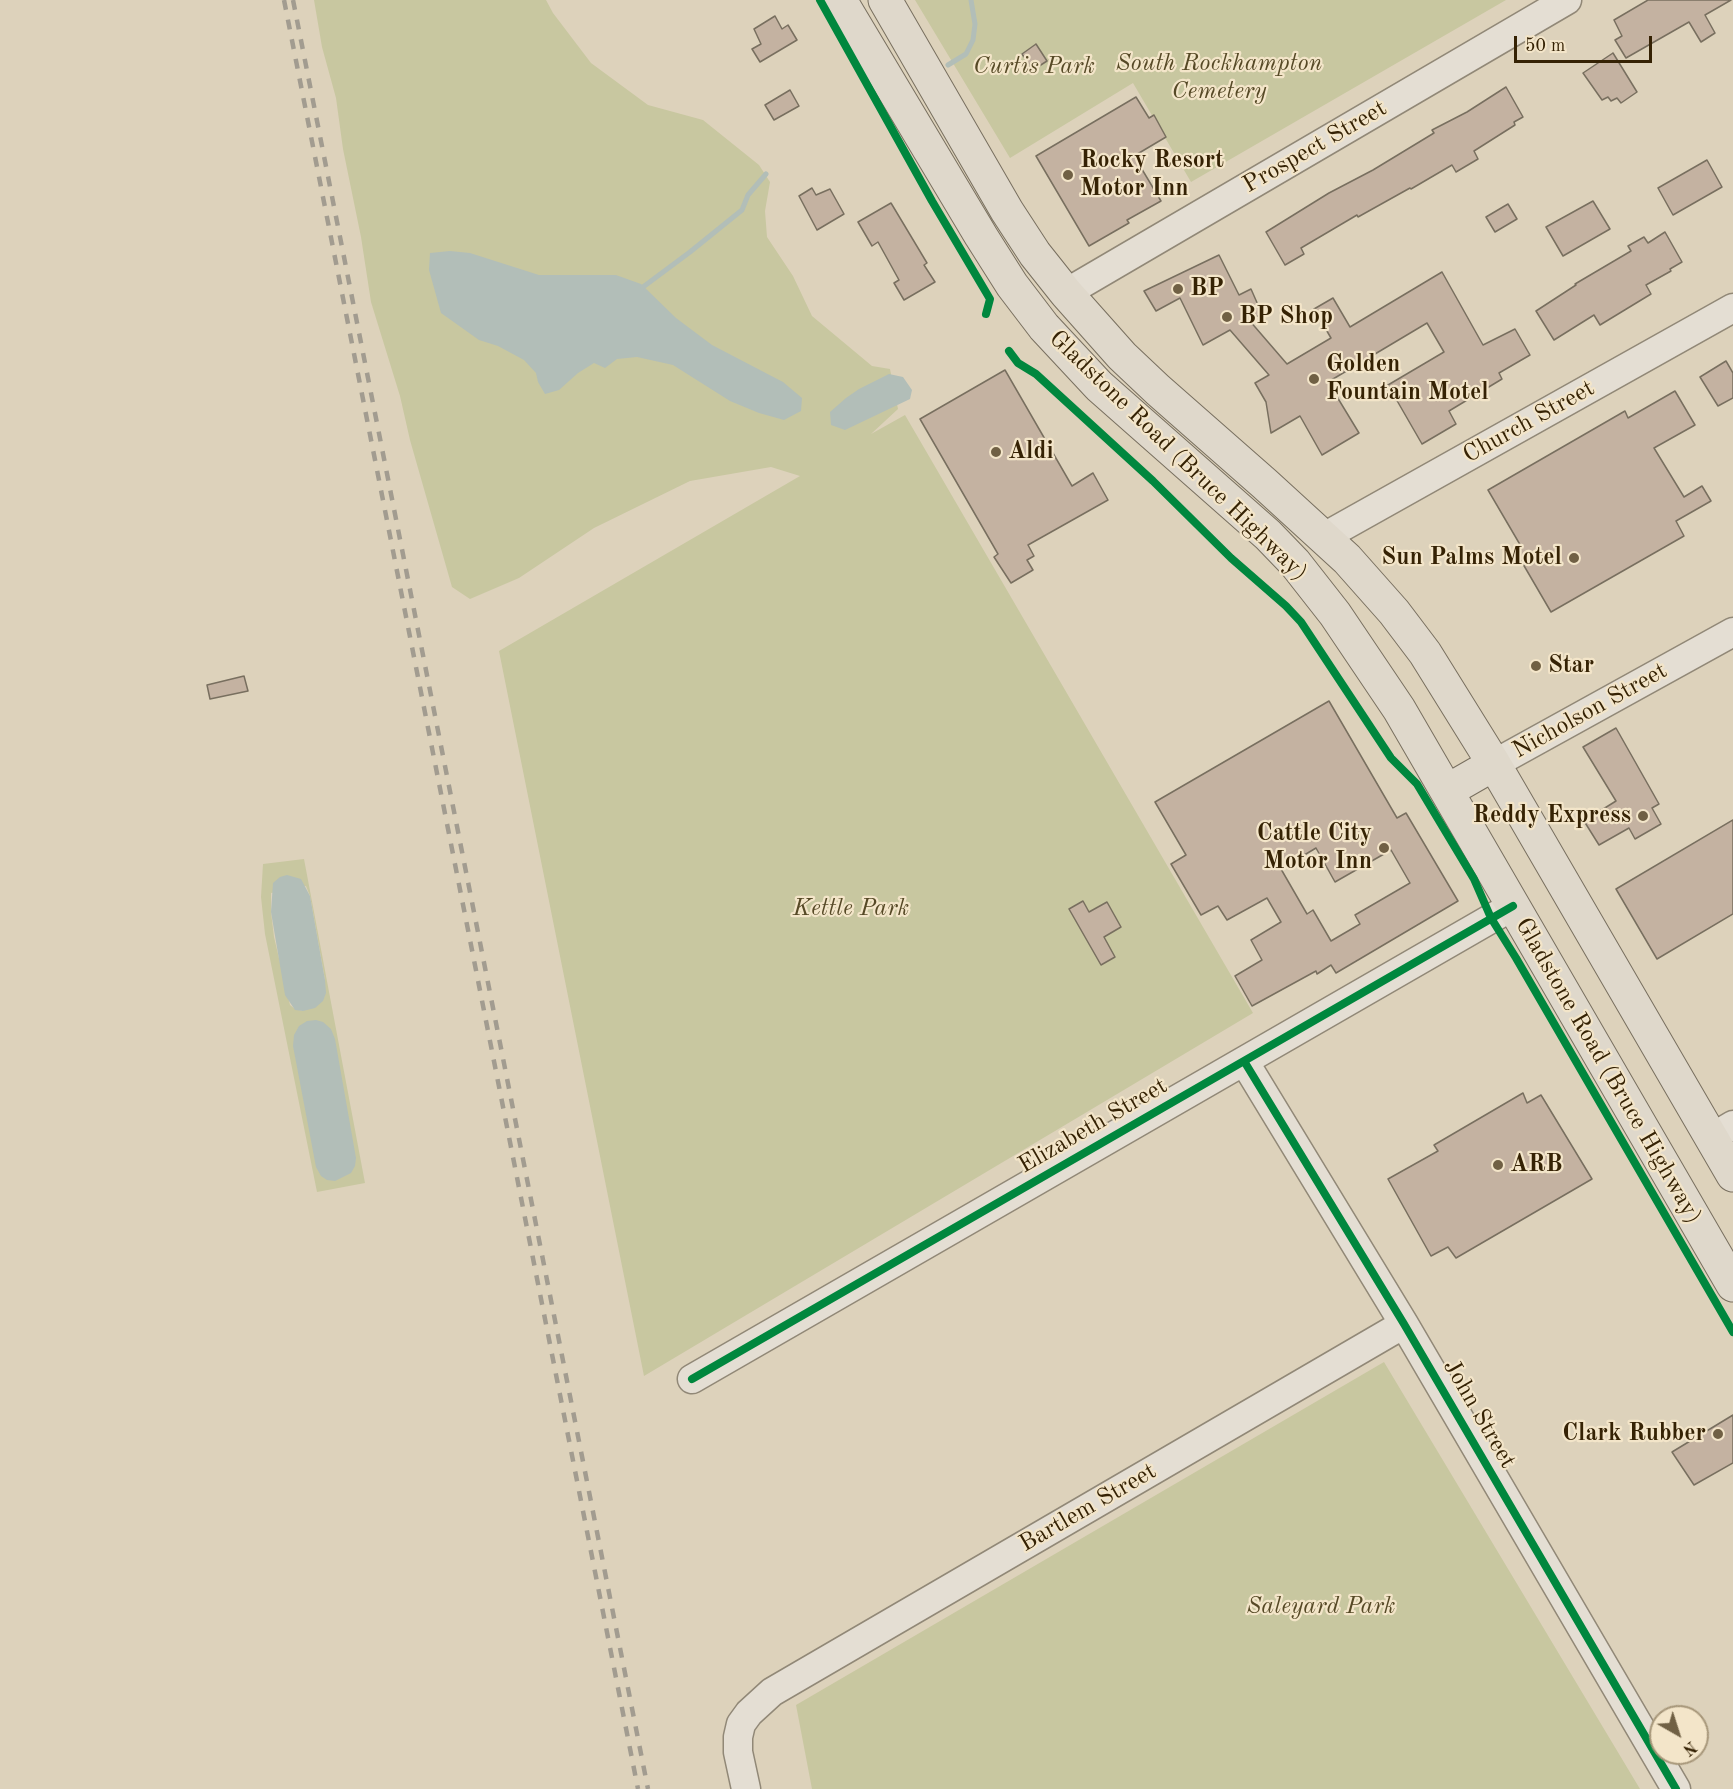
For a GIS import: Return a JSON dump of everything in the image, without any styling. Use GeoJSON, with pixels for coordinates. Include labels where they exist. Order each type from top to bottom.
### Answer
{"type":"FeatureCollection","features":[{"type":"Feature","properties":{"kind":"highway","name":"Gladstone Road (Bruce Highway)"},"geometry":{"type":"LineString","coordinates":[[840,0],[981,236],[1012,285],[1053,338],[1099,386],[1252,520],[1295,563],[1335,614],[1400,710],[1733,1285]]}},
{"type":"Feature","properties":{"kind":"highway","name":"Gladstone Road (Bruce Highway)"},"geometry":{"type":"LineString","coordinates":[[885,0],[1007,211],[1035,255],[1066,293],[1122,356],[1347,559],[1394,612],[1425,653],[1722,1131],[1733,1175]]}},
{"type":"Feature","properties":{"kind":"highway","name":"Prospect Street"},"geometry":{"type":"LineString","coordinates":[[1035,315],[1066,293]]}},
{"type":"Feature","properties":{"kind":"highway","name":"Nicholson Street"},"geometry":{"type":"LineString","coordinates":[[1447,791],[1494,764]]}},
{"type":"Feature","properties":{"kind":"street","name":"Prospect Street"},"geometry":{"type":"LineString","coordinates":[[1066,293],[1567,0]]}},
{"type":"Feature","properties":{"kind":"street","name":"Church Street"},"geometry":{"type":"LineString","coordinates":[[1324,537],[1733,308]]}},
{"type":"Feature","properties":{"kind":"street","name":"Nicholson Street"},"geometry":{"type":"LineString","coordinates":[[1494,764],[1733,632]]}},
{"type":"Feature","properties":{"kind":"street","name":"Elizabeth Street"},"geometry":{"type":"LineString","coordinates":[[692,1379],[1513,906]]}},
{"type":"Feature","properties":{"kind":"street","name":"John Street"},"geometry":{"type":"LineString","coordinates":[[1244,1061],[1404,1324],[1676,1789]]}},
{"type":"Feature","properties":{"kind":"street","name":"Bartlem Street"},"geometry":{"type":"LineString","coordinates":[[746,1789],[738,1752],[741,1724],[749,1713],[772,1692],[1404,1324]]}},
{"type":"Feature","properties":{"kind":"green space","name":"Kettle Park"},"geometry":{"type":"Polygon","coordinates":[[[314,0],[546,0],[553,13],[591,63],[648,105],[703,120],[759,165],[770,182],[765,211],[767,237],[793,276],[812,316],[872,366],[890,369],[898,409],[871,434],[905,415],[1253,1013],[644,1376],[499,651],[800,476],[771,467],[690,481],[594,528],[519,578],[470,599],[452,587],[410,440],[400,396],[371,302],[336,98],[322,47],[314,0]]]}},
{"type":"Feature","properties":{"kind":"green space","name":"South Rockhampton Cemetery"},"geometry":{"type":"Polygon","coordinates":[[[915,0],[1506,0],[1191,182],[1133,83],[1010,158],[915,0]]]}},
{"type":"Feature","properties":{"kind":"green space"},"geometry":{"type":"Polygon","coordinates":[[[304,859],[365,1183],[317,1192],[265,934],[261,897],[263,864],[304,859]],[[306,886],[271,893],[274,937],[290,1005],[303,1011],[325,980],[310,896],[306,886]]]}},
{"type":"Feature","properties":{"kind":"green space","name":"Saleyard Park"},"geometry":{"type":"Polygon","coordinates":[[[1384,1362],[1640,1789],[812,1789],[796,1705],[1384,1362]]]}},
{"type":"Feature","properties":{"kind":"shaded area"},"geometry":{"type":"Polygon","coordinates":[[[450,251],[470,253],[539,275],[616,275],[641,284],[676,318],[712,345],[783,382],[802,398],[801,411],[784,420],[759,413],[730,401],[673,365],[637,357],[617,359],[605,368],[594,363],[578,373],[559,390],[545,394],[536,373],[524,360],[498,346],[479,340],[441,313],[429,270],[430,253],[450,251]]]}},
{"type":"Feature","properties":{"kind":"shaded area"},"geometry":{"type":"Polygon","coordinates":[[[889,374],[903,377],[912,390],[910,399],[845,430],[831,425],[830,412],[859,389],[889,374]]]}},
{"type":"Feature","properties":{"kind":"shaded area"},"geometry":{"type":"Polygon","coordinates":[[[287,875],[301,879],[310,896],[325,980],[326,993],[323,1001],[315,1008],[303,1011],[295,1010],[285,995],[271,912],[273,883],[287,875]]]}},
{"type":"Feature","properties":{"kind":"shaded area"},"geometry":{"type":"Polygon","coordinates":[[[307,1021],[323,1022],[331,1029],[335,1039],[356,1158],[351,1173],[335,1181],[321,1176],[316,1167],[293,1046],[294,1035],[299,1026],[307,1021]]]}},
{"type":"Feature","properties":{"kind":"building"},"geometry":{"type":"Polygon","coordinates":[[[1648,0],[1731,0],[1705,15],[1715,33],[1701,42],[1689,22],[1626,58],[1615,40],[1622,36],[1614,20],[1648,0]]]}},
{"type":"Feature","properties":{"kind":"building"},"geometry":{"type":"Polygon","coordinates":[[[775,16],[782,29],[788,25],[797,40],[760,62],[752,49],[761,44],[754,29],[775,16]]]}},
{"type":"Feature","properties":{"kind":"building"},"geometry":{"type":"Polygon","coordinates":[[[1036,44],[1047,61],[1033,70],[1022,54],[1036,44]]]}},
{"type":"Feature","properties":{"kind":"building"},"geometry":{"type":"Polygon","coordinates":[[[1613,53],[1637,92],[1621,103],[1617,98],[1611,101],[1608,97],[1602,100],[1583,73],[1613,53]]]}},
{"type":"Feature","properties":{"kind":"building"},"geometry":{"type":"Polygon","coordinates":[[[1506,87],[1523,117],[1514,122],[1515,125],[1474,151],[1478,159],[1456,172],[1452,165],[1358,217],[1357,215],[1301,248],[1304,254],[1285,265],[1266,232],[1329,193],[1373,170],[1434,133],[1432,130],[1467,112],[1506,87]]]}},
{"type":"Feature","properties":{"kind":"building"},"geometry":{"type":"Polygon","coordinates":[[[790,90],[799,106],[774,120],[765,105],[790,90]]]}},
{"type":"Feature","properties":{"kind":"building","name":"Rocky Resort Motor Inn"},"geometry":{"type":"Polygon","coordinates":[[[1136,97],[1149,118],[1154,115],[1166,137],[1134,156],[1161,201],[1127,220],[1129,223],[1089,246],[1036,156],[1136,97]]]}},
{"type":"Feature","properties":{"kind":"building"},"geometry":{"type":"Polygon","coordinates":[[[1707,160],[1722,187],[1673,215],[1658,188],[1707,160]]]}},
{"type":"Feature","properties":{"kind":"building"},"geometry":{"type":"Polygon","coordinates":[[[812,188],[816,195],[830,189],[844,214],[817,230],[799,196],[812,188]]]}},
{"type":"Feature","properties":{"kind":"building"},"geometry":{"type":"Polygon","coordinates":[[[1593,201],[1610,229],[1563,256],[1546,227],[1593,201]]]}},
{"type":"Feature","properties":{"kind":"building"},"geometry":{"type":"Polygon","coordinates":[[[891,203],[927,263],[924,265],[935,282],[904,300],[894,283],[899,280],[878,242],[872,246],[858,222],[891,203]]]}},
{"type":"Feature","properties":{"kind":"building"},"geometry":{"type":"Polygon","coordinates":[[[1508,204],[1517,219],[1495,232],[1486,217],[1508,204]]]}},
{"type":"Feature","properties":{"kind":"building"},"geometry":{"type":"Polygon","coordinates":[[[1665,232],[1682,262],[1646,285],[1651,294],[1600,325],[1594,315],[1554,340],[1536,311],[1575,284],[1631,251],[1628,246],[1644,237],[1648,243],[1665,232]]]}},
{"type":"Feature","properties":{"kind":"building"},"geometry":{"type":"Polygon","coordinates":[[[1219,255],[1239,295],[1251,289],[1262,314],[1249,320],[1287,364],[1331,338],[1314,309],[1333,298],[1350,327],[1442,272],[1483,345],[1515,329],[1530,355],[1499,373],[1502,379],[1449,411],[1456,424],[1422,444],[1388,385],[1444,352],[1427,323],[1328,382],[1359,433],[1322,455],[1300,416],[1271,433],[1266,402],[1255,383],[1269,375],[1230,330],[1203,345],[1180,298],[1156,311],[1144,291],[1219,255]]]}},
{"type":"Feature","properties":{"kind":"building"},"geometry":{"type":"Polygon","coordinates":[[[1726,361],[1733,373],[1733,398],[1718,406],[1700,377],[1726,361]]]}},
{"type":"Feature","properties":{"kind":"building","name":"Aldi"},"geometry":{"type":"Polygon","coordinates":[[[1005,370],[1072,486],[1093,473],[1108,500],[1028,545],[1034,556],[1027,560],[1033,570],[1011,583],[994,557],[998,554],[920,419],[1005,370]]]}},
{"type":"Feature","properties":{"kind":"building"},"geometry":{"type":"Polygon","coordinates":[[[1675,391],[1695,425],[1654,448],[1684,497],[1702,486],[1711,501],[1676,521],[1684,536],[1551,612],[1516,552],[1522,548],[1488,490],[1625,411],[1628,418],[1675,391]]]}},
{"type":"Feature","properties":{"kind":"building"},"geometry":{"type":"Polygon","coordinates":[[[244,676],[248,691],[210,699],[207,685],[244,676]]]}},
{"type":"Feature","properties":{"kind":"building"},"geometry":{"type":"Polygon","coordinates":[[[1329,701],[1397,818],[1406,813],[1458,901],[1336,973],[1331,965],[1252,1006],[1235,976],[1262,960],[1251,940],[1281,922],[1267,898],[1227,920],[1218,906],[1201,915],[1171,864],[1186,855],[1155,802],[1329,701]],[[1316,848],[1281,869],[1307,914],[1313,910],[1331,941],[1360,924],[1355,915],[1410,883],[1391,850],[1335,882],[1316,848]]]}},
{"type":"Feature","properties":{"kind":"building"},"geometry":{"type":"Polygon","coordinates":[[[1616,728],[1659,804],[1652,808],[1661,824],[1635,839],[1629,828],[1599,845],[1584,821],[1616,801],[1583,747],[1616,728]]]}},
{"type":"Feature","properties":{"kind":"building"},"geometry":{"type":"Polygon","coordinates":[[[1733,820],[1733,914],[1657,959],[1616,889],[1733,820]]]}},
{"type":"Feature","properties":{"kind":"building"},"geometry":{"type":"Polygon","coordinates":[[[1083,901],[1089,912],[1107,902],[1121,927],[1104,937],[1115,957],[1101,965],[1069,909],[1083,901]]]}},
{"type":"Feature","properties":{"kind":"building","name":"ARB"},"geometry":{"type":"Polygon","coordinates":[[[1523,1093],[1527,1103],[1541,1095],[1592,1179],[1456,1258],[1448,1247],[1431,1256],[1388,1179],[1438,1151],[1434,1145],[1523,1093]]]}},
{"type":"Feature","properties":{"kind":"building","name":"Clark Rubber"},"geometry":{"type":"Polygon","coordinates":[[[1733,1415],[1733,1463],[1694,1485],[1672,1452],[1733,1415]]]}},
{"type":"Feature","properties":{"kind":"waterway"},"geometry":{"type":"LineString","coordinates":[[948,65],[966,54],[973,40],[975,24],[971,0]]}},
{"type":"Feature","properties":{"kind":"waterway"},"geometry":{"type":"LineString","coordinates":[[643,287],[742,210],[748,195],[766,174]]}},
{"type":"Feature","properties":{"kind":"railway"},"geometry":{"type":"LineString","coordinates":[[284,0],[638,1789]]}},
{"type":"Feature","properties":{"kind":"railway"},"geometry":{"type":"LineString","coordinates":[[293,0],[648,1789]]}},
{"type":"Feature","properties":{"kind":"cycle path"},"geometry":{"type":"LineString","coordinates":[[820,0],[932,201],[990,299],[986,314]]}},
{"type":"Feature","properties":{"kind":"cycle path"},"geometry":{"type":"LineString","coordinates":[[1009,351],[1018,363],[1036,374],[1153,481],[1231,558],[1301,622],[1391,758],[1417,784],[1474,879],[1491,918],[1733,1332]]}},
{"type":"Feature","properties":{"kind":"cycle path"},"geometry":{"type":"LineString","coordinates":[[692,1379],[1513,906]]}},
{"type":"Feature","properties":{"kind":"cycle path"},"geometry":{"type":"LineString","coordinates":[[1244,1061],[1404,1324],[1676,1789]]}},
{"type":"Feature","properties":{"kind":"place","name":"Rocky Resort Motor Inn"},"geometry":{"type":"Point","coordinates":[1068,175]}},
{"type":"Feature","properties":{"kind":"place","name":"BP"},"geometry":{"type":"Point","coordinates":[1178,289]}},
{"type":"Feature","properties":{"kind":"place","name":"BP Shop"},"geometry":{"type":"Point","coordinates":[1227,317]}},
{"type":"Feature","properties":{"kind":"place","name":"Golden Fountain Motel"},"geometry":{"type":"Point","coordinates":[1314,379]}},
{"type":"Feature","properties":{"kind":"place","name":"Aldi"},"geometry":{"type":"Point","coordinates":[996,452]}},
{"type":"Feature","properties":{"kind":"place","name":"Sun Palms Motel"},"geometry":{"type":"Point","coordinates":[1574,558]}},
{"type":"Feature","properties":{"kind":"place","name":"Star"},"geometry":{"type":"Point","coordinates":[1536,666]}},
{"type":"Feature","properties":{"kind":"place","name":"Reddy Express"},"geometry":{"type":"Point","coordinates":[1643,816]}},
{"type":"Feature","properties":{"kind":"place","name":"Cattle City Motor Inn"},"geometry":{"type":"Point","coordinates":[1384,848]}},
{"type":"Feature","properties":{"kind":"place","name":"ARB"},"geometry":{"type":"Point","coordinates":[1498,1165]}},
{"type":"Feature","properties":{"kind":"place","name":"Clark Rubber"},"geometry":{"type":"Point","coordinates":[1718,1434]}},
{"type":"Feature","properties":{"kind":"park label","name":"Curtis Park"},"geometry":{"type":"Point","coordinates":[1034,67]}}]}
